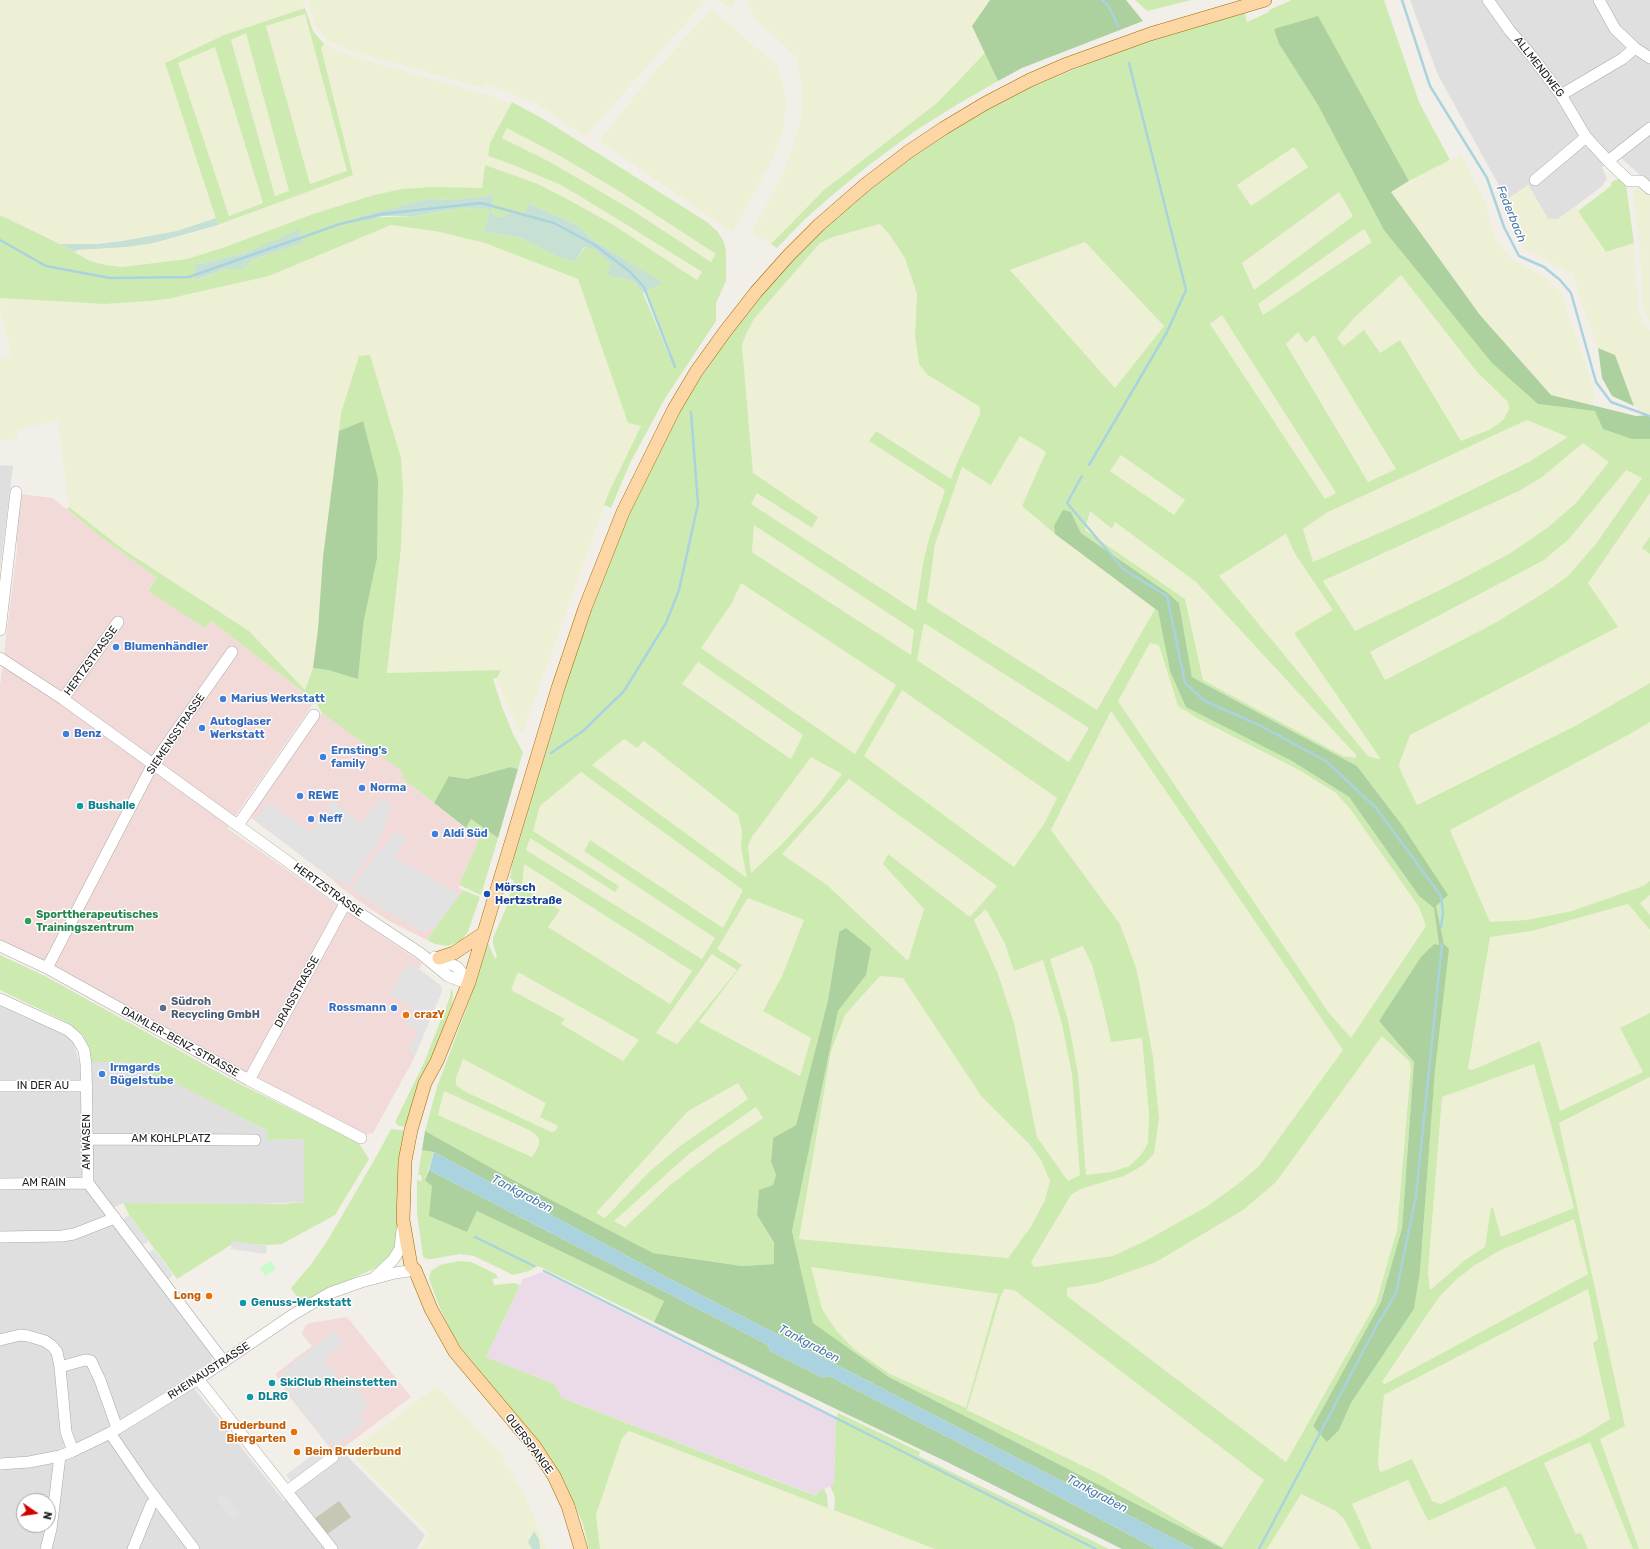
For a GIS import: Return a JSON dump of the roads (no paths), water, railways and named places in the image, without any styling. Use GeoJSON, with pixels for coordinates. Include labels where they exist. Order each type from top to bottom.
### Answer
{"type":"FeatureCollection","features":[{"type":"Feature","properties":{"kind":"main road"},"geometry":{"type":"LineString","coordinates":[[415,1270],[418,1257],[412,1220],[411,1193],[414,1164],[420,1132],[438,1061],[469,982],[560,681],[585,608],[623,512],[674,409],[696,372],[756,292],[818,225],[908,152],[944,128],[984,104],[1036,78],[1119,44],[1194,20],[1265,0]]}},
{"type":"Feature","properties":{"kind":"main road"},"geometry":{"type":"LineString","coordinates":[[439,958],[454,953],[484,933]]}},
{"type":"Feature","properties":{"kind":"main road","name":"QUERSPANGE"},"geometry":{"type":"LineString","coordinates":[[438,1061],[425,1083],[411,1130],[405,1161],[403,1221],[411,1266],[415,1270],[431,1309],[455,1352],[535,1447],[554,1476],[568,1506],[581,1549]]}},
{"type":"Feature","properties":{"kind":"street","name":"ALLMENDWEG"},"geometry":{"type":"LineString","coordinates":[[1488,0],[1510,31],[1531,55],[1561,95],[1586,137],[1629,181],[1641,181],[1650,189]]}},
{"type":"Feature","properties":{"kind":"street"},"geometry":{"type":"LineString","coordinates":[[1599,0],[1616,29],[1635,48],[1650,58]]}},
{"type":"Feature","properties":{"kind":"street"},"geometry":{"type":"LineString","coordinates":[[1561,95],[1622,59],[1635,48]]}},
{"type":"Feature","properties":{"kind":"street"},"geometry":{"type":"LineString","coordinates":[[1608,161],[1650,128]]}},
{"type":"Feature","properties":{"kind":"street"},"geometry":{"type":"LineString","coordinates":[[1535,180],[1586,137]]}},
{"type":"Feature","properties":{"kind":"street"},"geometry":{"type":"LineString","coordinates":[[0,630],[16,492]]}},
{"type":"Feature","properties":{"kind":"street","name":"HERTZSTRASSE"},"geometry":{"type":"LineString","coordinates":[[63,699],[118,622]]}},
{"type":"Feature","properties":{"kind":"street","name":"SIEMENSSTRASSE"},"geometry":{"type":"LineString","coordinates":[[47,968],[153,764],[232,652]]}},
{"type":"Feature","properties":{"kind":"street","name":"HERTZSTRASSE"},"geometry":{"type":"LineString","coordinates":[[0,658],[63,699],[346,904],[420,953],[452,978],[469,982]]}},
{"type":"Feature","properties":{"kind":"street"},"geometry":{"type":"LineString","coordinates":[[238,825],[314,715]]}},
{"type":"Feature","properties":{"kind":"street","name":"DRAISSTRASSE"},"geometry":{"type":"LineString","coordinates":[[249,1080],[346,904]]}},
{"type":"Feature","properties":{"kind":"street","name":"DAIMLER-BENZ-STRASSE"},"geometry":{"type":"LineString","coordinates":[[0,946],[47,968],[249,1080],[361,1138]]}},
{"type":"Feature","properties":{"kind":"street","name":"HERTZSTRASSE"},"geometry":{"type":"LineString","coordinates":[[420,953],[439,958],[457,967],[469,982]]}},
{"type":"Feature","properties":{"kind":"street","name":"AM WASEN"},"geometry":{"type":"LineString","coordinates":[[0,999],[68,1030],[78,1038],[84,1050],[87,1086],[86,1139],[88,1183],[224,1362]]}},
{"type":"Feature","properties":{"kind":"street","name":"IN DER AU"},"geometry":{"type":"LineString","coordinates":[[0,1086],[87,1086]]}},
{"type":"Feature","properties":{"kind":"street","name":"AM KOHLPLATZ"},"geometry":{"type":"LineString","coordinates":[[86,1139],[255,1140]]}},
{"type":"Feature","properties":{"kind":"street","name":"AM RAIN"},"geometry":{"type":"LineString","coordinates":[[0,1184],[88,1183]]}},
{"type":"Feature","properties":{"kind":"street"},"geometry":{"type":"LineString","coordinates":[[0,1237],[62,1236],[74,1234],[115,1218]]}},
{"type":"Feature","properties":{"kind":"street"},"geometry":{"type":"LineString","coordinates":[[372,1279],[393,1260],[400,1248],[403,1221]]}},
{"type":"Feature","properties":{"kind":"street","name":"RHEINAUSTRASSE"},"geometry":{"type":"LineString","coordinates":[[0,1464],[29,1462],[60,1456],[73,1451],[114,1430],[198,1379],[294,1314],[330,1293],[372,1279],[415,1270]]}},
{"type":"Feature","properties":{"kind":"street"},"geometry":{"type":"LineString","coordinates":[[0,1340],[20,1335],[37,1338],[45,1341],[57,1352],[60,1367],[66,1432],[73,1451]]}},
{"type":"Feature","properties":{"kind":"street"},"geometry":{"type":"LineString","coordinates":[[60,1367],[85,1360],[91,1361],[100,1380],[114,1430],[156,1499],[194,1549]]}},
{"type":"Feature","properties":{"kind":"street"},"geometry":{"type":"LineString","coordinates":[[198,1379],[332,1549]]}},
{"type":"Feature","properties":{"kind":"street"},"geometry":{"type":"LineString","coordinates":[[46,1549],[53,1519],[60,1456]]}},
{"type":"Feature","properties":{"kind":"street"},"geometry":{"type":"LineString","coordinates":[[287,1491],[333,1456]]}},
{"type":"Feature","properties":{"kind":"street"},"geometry":{"type":"LineString","coordinates":[[133,1549],[150,1505],[156,1499]]}},
{"type":"Feature","properties":{"kind":"water"},"geometry":{"type":"Polygon","coordinates":[[[434,1152],[670,1279],[1194,1549],[1156,1549],[965,1446],[829,1376],[823,1378],[770,1351],[768,1345],[429,1170],[434,1152]]]}},
{"type":"Feature","properties":{"kind":"waterway"},"geometry":{"type":"LineString","coordinates":[[1102,0],[1108,5],[1118,26]]}},
{"type":"Feature","properties":{"kind":"waterway","name":"Federbach"},"geometry":{"type":"LineString","coordinates":[[1402,0],[1430,86],[1487,178],[1504,227],[1519,256],[1544,267],[1560,280],[1571,293],[1596,382],[1611,402],[1650,416]]}},
{"type":"Feature","properties":{"kind":"waterway"},"geometry":{"type":"LineString","coordinates":[[1089,465],[1167,332],[1186,290],[1129,63]]}},
{"type":"Feature","properties":{"kind":"waterway"},"geometry":{"type":"LineString","coordinates":[[0,240],[46,266],[110,278],[189,277],[340,224],[382,214],[481,203],[554,223],[595,245],[629,271],[644,287],[675,367]]}},
{"type":"Feature","properties":{"kind":"waterway"},"geometry":{"type":"LineString","coordinates":[[551,753],[583,731],[624,691],[666,623],[679,590],[698,504],[691,412]]}},
{"type":"Feature","properties":{"kind":"waterway"},"geometry":{"type":"LineString","coordinates":[[1082,476],[1067,503],[1123,569],[1167,596],[1185,683],[1205,701],[1259,725],[1326,761],[1376,808],[1441,896],[1443,913],[1441,927]]}},
{"type":"Feature","properties":{"kind":"waterway"},"geometry":{"type":"LineString","coordinates":[[1259,1549],[1377,1325],[1396,1293],[1416,1196],[1442,944]]}},
{"type":"Feature","properties":{"kind":"waterway"},"geometry":{"type":"LineString","coordinates":[[475,1237],[534,1266]]}},
{"type":"Feature","properties":{"kind":"waterway"},"geometry":{"type":"LineString","coordinates":[[544,1271],[1096,1549]]}},
{"type":"Feature","properties":{"kind":"place","name":"Blumenhändler"},"geometry":{"type":"Point","coordinates":[116,647]}},
{"type":"Feature","properties":{"kind":"place","name":"Marius Werkstatt"},"geometry":{"type":"Point","coordinates":[223,699]}},
{"type":"Feature","properties":{"kind":"place","name":"Autoglaser Werkstatt"},"geometry":{"type":"Point","coordinates":[202,728]}},
{"type":"Feature","properties":{"kind":"place","name":"Benz"},"geometry":{"type":"Point","coordinates":[66,734]}},
{"type":"Feature","properties":{"kind":"place","name":"Ernsting's family"},"geometry":{"type":"Point","coordinates":[323,757]}},
{"type":"Feature","properties":{"kind":"place","name":"Norma"},"geometry":{"type":"Point","coordinates":[362,788]}},
{"type":"Feature","properties":{"kind":"place","name":"REWE"},"geometry":{"type":"Point","coordinates":[300,796]}},
{"type":"Feature","properties":{"kind":"place","name":"Bushalle"},"geometry":{"type":"Point","coordinates":[80,806]}},
{"type":"Feature","properties":{"kind":"place","name":"Neff"},"geometry":{"type":"Point","coordinates":[311,819]}},
{"type":"Feature","properties":{"kind":"place","name":"Aldi Süd"},"geometry":{"type":"Point","coordinates":[435,834]}},
{"type":"Feature","properties":{"kind":"place","name":"Mörsch Hertzstraße"},"geometry":{"type":"Point","coordinates":[487,894]}},
{"type":"Feature","properties":{"kind":"place","name":"Sporttherapeutisches Trainingszentrum"},"geometry":{"type":"Point","coordinates":[28,921]}},
{"type":"Feature","properties":{"kind":"place","name":"Südroh Recycling GmbH"},"geometry":{"type":"Point","coordinates":[163,1008]}},
{"type":"Feature","properties":{"kind":"place","name":"Rossmann"},"geometry":{"type":"Point","coordinates":[394,1008]}},
{"type":"Feature","properties":{"kind":"place","name":"crazY"},"geometry":{"type":"Point","coordinates":[406,1015]}},
{"type":"Feature","properties":{"kind":"place","name":"Irmgards BügeIstube"},"geometry":{"type":"Point","coordinates":[102,1074]}},
{"type":"Feature","properties":{"kind":"place","name":"Long"},"geometry":{"type":"Point","coordinates":[209,1296]}},
{"type":"Feature","properties":{"kind":"place","name":"Genuss-Werkstatt"},"geometry":{"type":"Point","coordinates":[243,1303]}},
{"type":"Feature","properties":{"kind":"place","name":"SkiClub Rheinstetten"},"geometry":{"type":"Point","coordinates":[272,1383]}},
{"type":"Feature","properties":{"kind":"place","name":"DLRG"},"geometry":{"type":"Point","coordinates":[250,1397]}},
{"type":"Feature","properties":{"kind":"place","name":"Bruderbund Biergarten"},"geometry":{"type":"Point","coordinates":[294,1432]}},
{"type":"Feature","properties":{"kind":"place","name":"Beim Bruderbund"},"geometry":{"type":"Point","coordinates":[297,1452]}},
{"type":"Feature","properties":{"kind":"water label","name":"Tankgraben"},"geometry":{"type":"Point","coordinates":[522,1194]}},
{"type":"Feature","properties":{"kind":"water label","name":"Tankgraben"},"geometry":{"type":"Point","coordinates":[809,1344]}},
{"type":"Feature","properties":{"kind":"water label","name":"Tankgraben"},"geometry":{"type":"Point","coordinates":[1097,1494]}}]}
